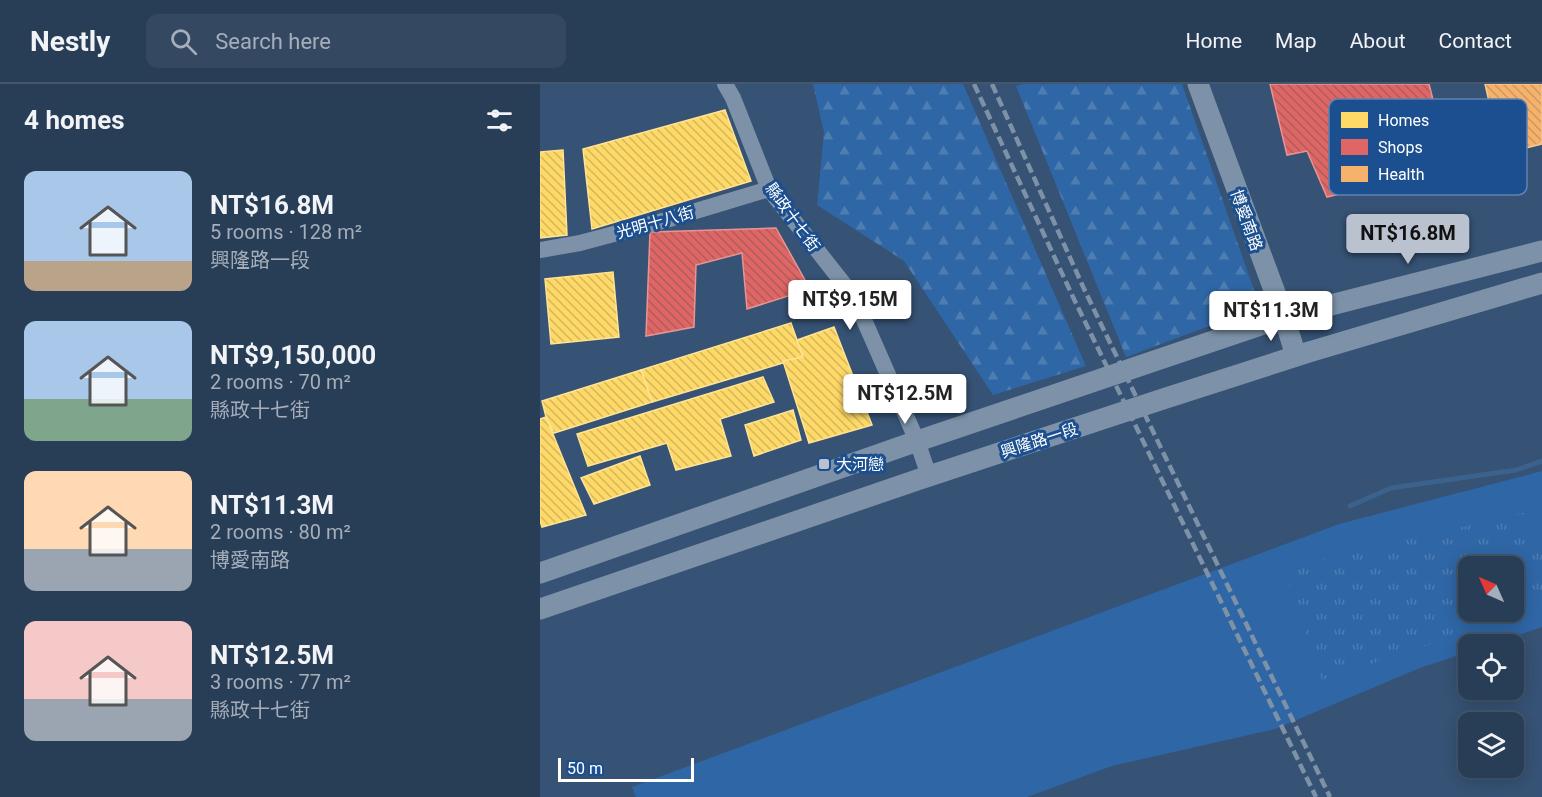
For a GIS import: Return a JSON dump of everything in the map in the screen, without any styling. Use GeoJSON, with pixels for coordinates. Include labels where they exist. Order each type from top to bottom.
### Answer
{"type":"FeatureCollection","features":[{"type":"Feature","properties":{"kind":"street","name":"縣政十七街"},"geometry":{"type":"LineString","coordinates":[[725,84],[733,98],[769,189],[854,297],[917,441],[929,476]]}},
{"type":"Feature","properties":{"kind":"street","name":"博愛南路"},"geometry":{"type":"LineString","coordinates":[[1198,84],[1284,317],[1296,357]]}},
{"type":"Feature","properties":{"kind":"street","name":"光明十八街"},"geometry":{"type":"LineString","coordinates":[[540,250],[564,247],[613,234],[769,189]]}},
{"type":"Feature","properties":{"kind":"street"},"geometry":{"type":"LineString","coordinates":[[541,572],[917,441],[1284,317],[1542,251]]}},
{"type":"Feature","properties":{"kind":"street","name":"興隆路一段"},"geometry":{"type":"LineString","coordinates":[[540,609],[929,476],[1296,357],[1542,284]]}},
{"type":"Feature","properties":{"kind":"green space"},"geometry":{"type":"Polygon","coordinates":[[[813,84],[963,84],[1086,366],[993,395],[904,261],[817,205],[824,132],[813,84]]]}},
{"type":"Feature","properties":{"kind":"green space"},"geometry":{"type":"Polygon","coordinates":[[[1023,84],[1182,84],[1260,307],[1126,357],[1016,86],[1023,84]]]}},
{"type":"Feature","properties":{"kind":"green space"},"geometry":{"type":"Polygon","coordinates":[[[1542,471],[1542,627],[1522,634],[1458,634],[1458,655],[1420,668],[1275,729],[1112,766],[1027,797],[636,797],[632,787],[1339,524],[1542,471]]]}},
{"type":"Feature","properties":{"kind":"green space"},"geometry":{"type":"Polygon","coordinates":[[[1527,512],[1542,555],[1542,607],[1524,613],[1524,556],[1458,556],[1458,622],[1497,622],[1322,680],[1285,572],[1324,559],[1527,512]]]}},
{"type":"Feature","properties":{"kind":"building: Homes"},"geometry":{"type":"Polygon","coordinates":[[[725,110],[751,181],[592,229],[583,149],[725,110]]]}},
{"type":"Feature","properties":{"kind":"building: Homes"},"geometry":{"type":"Polygon","coordinates":[[[563,150],[567,235],[540,238],[540,152],[563,150]]]}},
{"type":"Feature","properties":{"kind":"building: Homes"},"geometry":{"type":"Polygon","coordinates":[[[613,272],[619,337],[551,344],[545,279],[613,272]]]}},
{"type":"Feature","properties":{"kind":"building: Homes"},"geometry":{"type":"Polygon","coordinates":[[[791,323],[803,357],[652,402],[641,370],[791,323]]]}},
{"type":"Feature","properties":{"kind":"building: Homes"},"geometry":{"type":"Polygon","coordinates":[[[834,327],[872,425],[809,443],[783,361],[803,357],[797,340],[834,327]]]}},
{"type":"Feature","properties":{"kind":"building: Homes"},"geometry":{"type":"Polygon","coordinates":[[[641,370],[652,402],[554,433],[546,417],[542,401],[641,370]]]}},
{"type":"Feature","properties":{"kind":"building: Homes"},"geometry":{"type":"Polygon","coordinates":[[[763,377],[774,402],[720,419],[731,456],[676,470],[667,443],[588,466],[577,434],[763,377]]]}},
{"type":"Feature","properties":{"kind":"building: Homes"},"geometry":{"type":"Polygon","coordinates":[[[793,410],[801,440],[754,456],[745,425],[793,410]]]}},
{"type":"Feature","properties":{"kind":"building: Homes"},"geometry":{"type":"Polygon","coordinates":[[[546,417],[586,515],[542,527],[540,521],[540,419],[546,417]]]}},
{"type":"Feature","properties":{"kind":"building: Homes"},"geometry":{"type":"Polygon","coordinates":[[[640,456],[650,485],[594,504],[581,478],[640,456]]]}},
{"type":"Feature","properties":{"kind":"building: Shops"},"geometry":{"type":"Polygon","coordinates":[[[1270,84],[1429,84],[1433,99],[1329,99],[1329,195],[1335,195],[1327,197],[1307,151],[1287,155],[1270,84]]]}},
{"type":"Feature","properties":{"kind":"building: Shops"},"geometry":{"type":"Polygon","coordinates":[[[776,228],[810,289],[747,309],[742,253],[696,265],[694,327],[646,336],[650,232],[776,228]]]}},
{"type":"Feature","properties":{"kind":"building: Health"},"geometry":{"type":"Polygon","coordinates":[[[1485,84],[1542,84],[1542,144],[1527,148],[1527,99],[1488,99],[1485,84]]]}},
{"type":"Feature","properties":{"kind":"waterway"},"geometry":{"type":"LineString","coordinates":[[1350,506],[1391,488],[1516,470],[1542,461]]}},
{"type":"Feature","properties":{"kind":"railway"},"geometry":{"type":"LineString","coordinates":[[974,84],[1073,297],[1316,797]]}},
{"type":"Feature","properties":{"kind":"railway"},"geometry":{"type":"LineString","coordinates":[[992,84],[1085,291],[1330,797]]}},
{"type":"Feature","properties":{"kind":"place","name":"大河戀"},"geometry":{"type":"Point","coordinates":[824,464]}}]}
